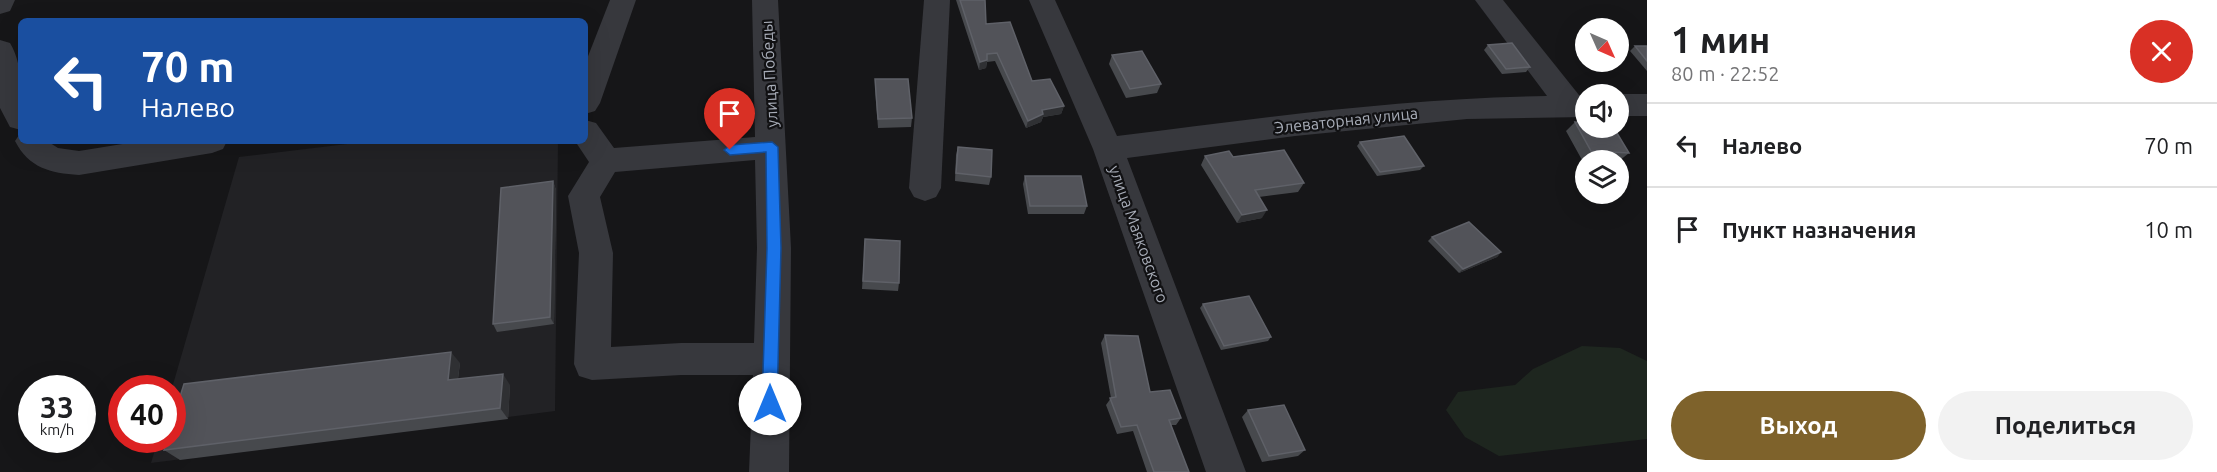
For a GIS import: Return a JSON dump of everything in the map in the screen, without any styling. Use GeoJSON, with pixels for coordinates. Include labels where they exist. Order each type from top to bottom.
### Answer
{"type":"FeatureCollection","features":[{"type":"Feature","properties":{"kind":"street"},"geometry":{"type":"LineString","coordinates":[[0,5],[2,0]]}},
{"type":"Feature","properties":{"kind":"street"},"geometry":{"type":"LineString","coordinates":[[588,95],[623,0]]}},
{"type":"Feature","properties":{"kind":"street","name":"улица Победы"},"geometry":{"type":"LineString","coordinates":[[765,0],[774,248],[769,472]]}},
{"type":"Feature","properties":{"kind":"street"},"geometry":{"type":"LineString","coordinates":[[925,188],[937,0]]}},
{"type":"Feature","properties":{"kind":"street","name":"улица Маяковского"},"geometry":{"type":"LineString","coordinates":[[1042,0],[1108,149],[1226,472]]}},
{"type":"Feature","properties":{"kind":"street"},"geometry":{"type":"LineString","coordinates":[[1488,0],[1575,102]]}},
{"type":"Feature","properties":{"kind":"street"},"geometry":{"type":"LineString","coordinates":[[0,50],[8,95],[18,113]]}},
{"type":"Feature","properties":{"kind":"street"},"geometry":{"type":"LineString","coordinates":[[1629,105],[1647,105]]}},
{"type":"Feature","properties":{"kind":"street","name":"Элеваторная улица"},"geometry":{"type":"LineString","coordinates":[[1108,149],[1295,125],[1467,108],[1575,106]]}},
{"type":"Feature","properties":{"kind":"street"},"geometry":{"type":"LineString","coordinates":[[588,137],[606,161]]}},
{"type":"Feature","properties":{"kind":"street"},"geometry":{"type":"LineString","coordinates":[[31,144],[45,156],[58,162],[79,163],[194,144]]}},
{"type":"Feature","properties":{"kind":"street"},"geometry":{"type":"LineString","coordinates":[[606,161],[772,147]]}},
{"type":"Feature","properties":{"kind":"street"},"geometry":{"type":"LineString","coordinates":[[606,161],[584,196],[596,253],[592,364],[681,358],[770,359]]}},
{"type":"Feature","properties":{"kind":"shaded area"},"geometry":{"type":"Polygon","coordinates":[[[347,144],[558,144],[555,411],[151,463],[154,453],[186,453],[186,375],[176,375],[239,157],[347,144]]]}},
{"type":"Feature","properties":{"kind":"shaded area"},"geometry":{"type":"Polygon","coordinates":[[[1582,346],[1620,348],[1647,361],[1647,439],[1499,456],[1465,437],[1446,410],[1458,392],[1515,385],[1533,369],[1582,346]]]}},
{"type":"Feature","properties":{"kind":"building"},"geometry":{"type":"Polygon","coordinates":[[[960,0],[985,0],[986,24],[1010,22],[1032,81],[1050,79],[1064,106],[1042,110],[1043,114],[1028,121],[997,53],[987,54],[987,60],[980,62],[960,0]]]}},
{"type":"Feature","properties":{"kind":"building"},"geometry":{"type":"Polygon","coordinates":[[[1512,43],[1530,67],[1506,69],[1488,45],[1512,43]]]}},
{"type":"Feature","properties":{"kind":"building"},"geometry":{"type":"Polygon","coordinates":[[[1635,46],[1647,46],[1647,61],[1635,46]]]}},
{"type":"Feature","properties":{"kind":"building"},"geometry":{"type":"Polygon","coordinates":[[[1142,51],[1161,84],[1130,89],[1112,55],[1142,51]]]}},
{"type":"Feature","properties":{"kind":"building"},"geometry":{"type":"Polygon","coordinates":[[[875,79],[908,79],[912,118],[878,119],[875,79]]]}},
{"type":"Feature","properties":{"kind":"building"},"geometry":{"type":"Polygon","coordinates":[[[1404,136],[1424,166],[1380,172],[1360,142],[1404,136]]]}},
{"type":"Feature","properties":{"kind":"building"},"geometry":{"type":"Polygon","coordinates":[[[1584,138],[1620,138],[1627,150],[1590,150],[1584,138]]]}},
{"type":"Feature","properties":{"kind":"building"},"geometry":{"type":"Polygon","coordinates":[[[958,147],[992,150],[991,177],[956,173],[958,147]]]}},
{"type":"Feature","properties":{"kind":"building"},"geometry":{"type":"Polygon","coordinates":[[[1284,150],[1304,183],[1255,190],[1267,210],[1242,215],[1205,156],[1229,151],[1233,157],[1284,150]]]}},
{"type":"Feature","properties":{"kind":"building"},"geometry":{"type":"Polygon","coordinates":[[[1025,176],[1081,176],[1087,206],[1030,206],[1025,176]]]}},
{"type":"Feature","properties":{"kind":"building"},"geometry":{"type":"Polygon","coordinates":[[[553,181],[550,317],[493,324],[501,188],[553,181]]]}},
{"type":"Feature","properties":{"kind":"building"},"geometry":{"type":"Polygon","coordinates":[[[1469,222],[1501,252],[1463,269],[1432,237],[1469,222]]]}},
{"type":"Feature","properties":{"kind":"building"},"geometry":{"type":"Polygon","coordinates":[[[865,239],[900,241],[899,283],[863,281],[865,239]]]}},
{"type":"Feature","properties":{"kind":"building"},"geometry":{"type":"Polygon","coordinates":[[[1249,296],[1271,337],[1224,346],[1203,304],[1249,296]]]}},
{"type":"Feature","properties":{"kind":"building"},"geometry":{"type":"Polygon","coordinates":[[[1105,335],[1138,336],[1150,392],[1170,390],[1181,418],[1169,420],[1189,472],[1154,472],[1137,425],[1121,427],[1110,398],[1116,397],[1105,335]]]}},
{"type":"Feature","properties":{"kind":"building"},"geometry":{"type":"Polygon","coordinates":[[[451,352],[448,380],[503,374],[500,408],[186,447],[186,384],[451,352]]]}},
{"type":"Feature","properties":{"kind":"building"},"geometry":{"type":"Polygon","coordinates":[[[1284,405],[1305,450],[1269,456],[1248,410],[1284,405]]]}},
{"type":"Feature","properties":{"kind":"route"},"geometry":{"type":"LineString","coordinates":[[730,150],[772,147],[774,248],[770,404]]}}]}
